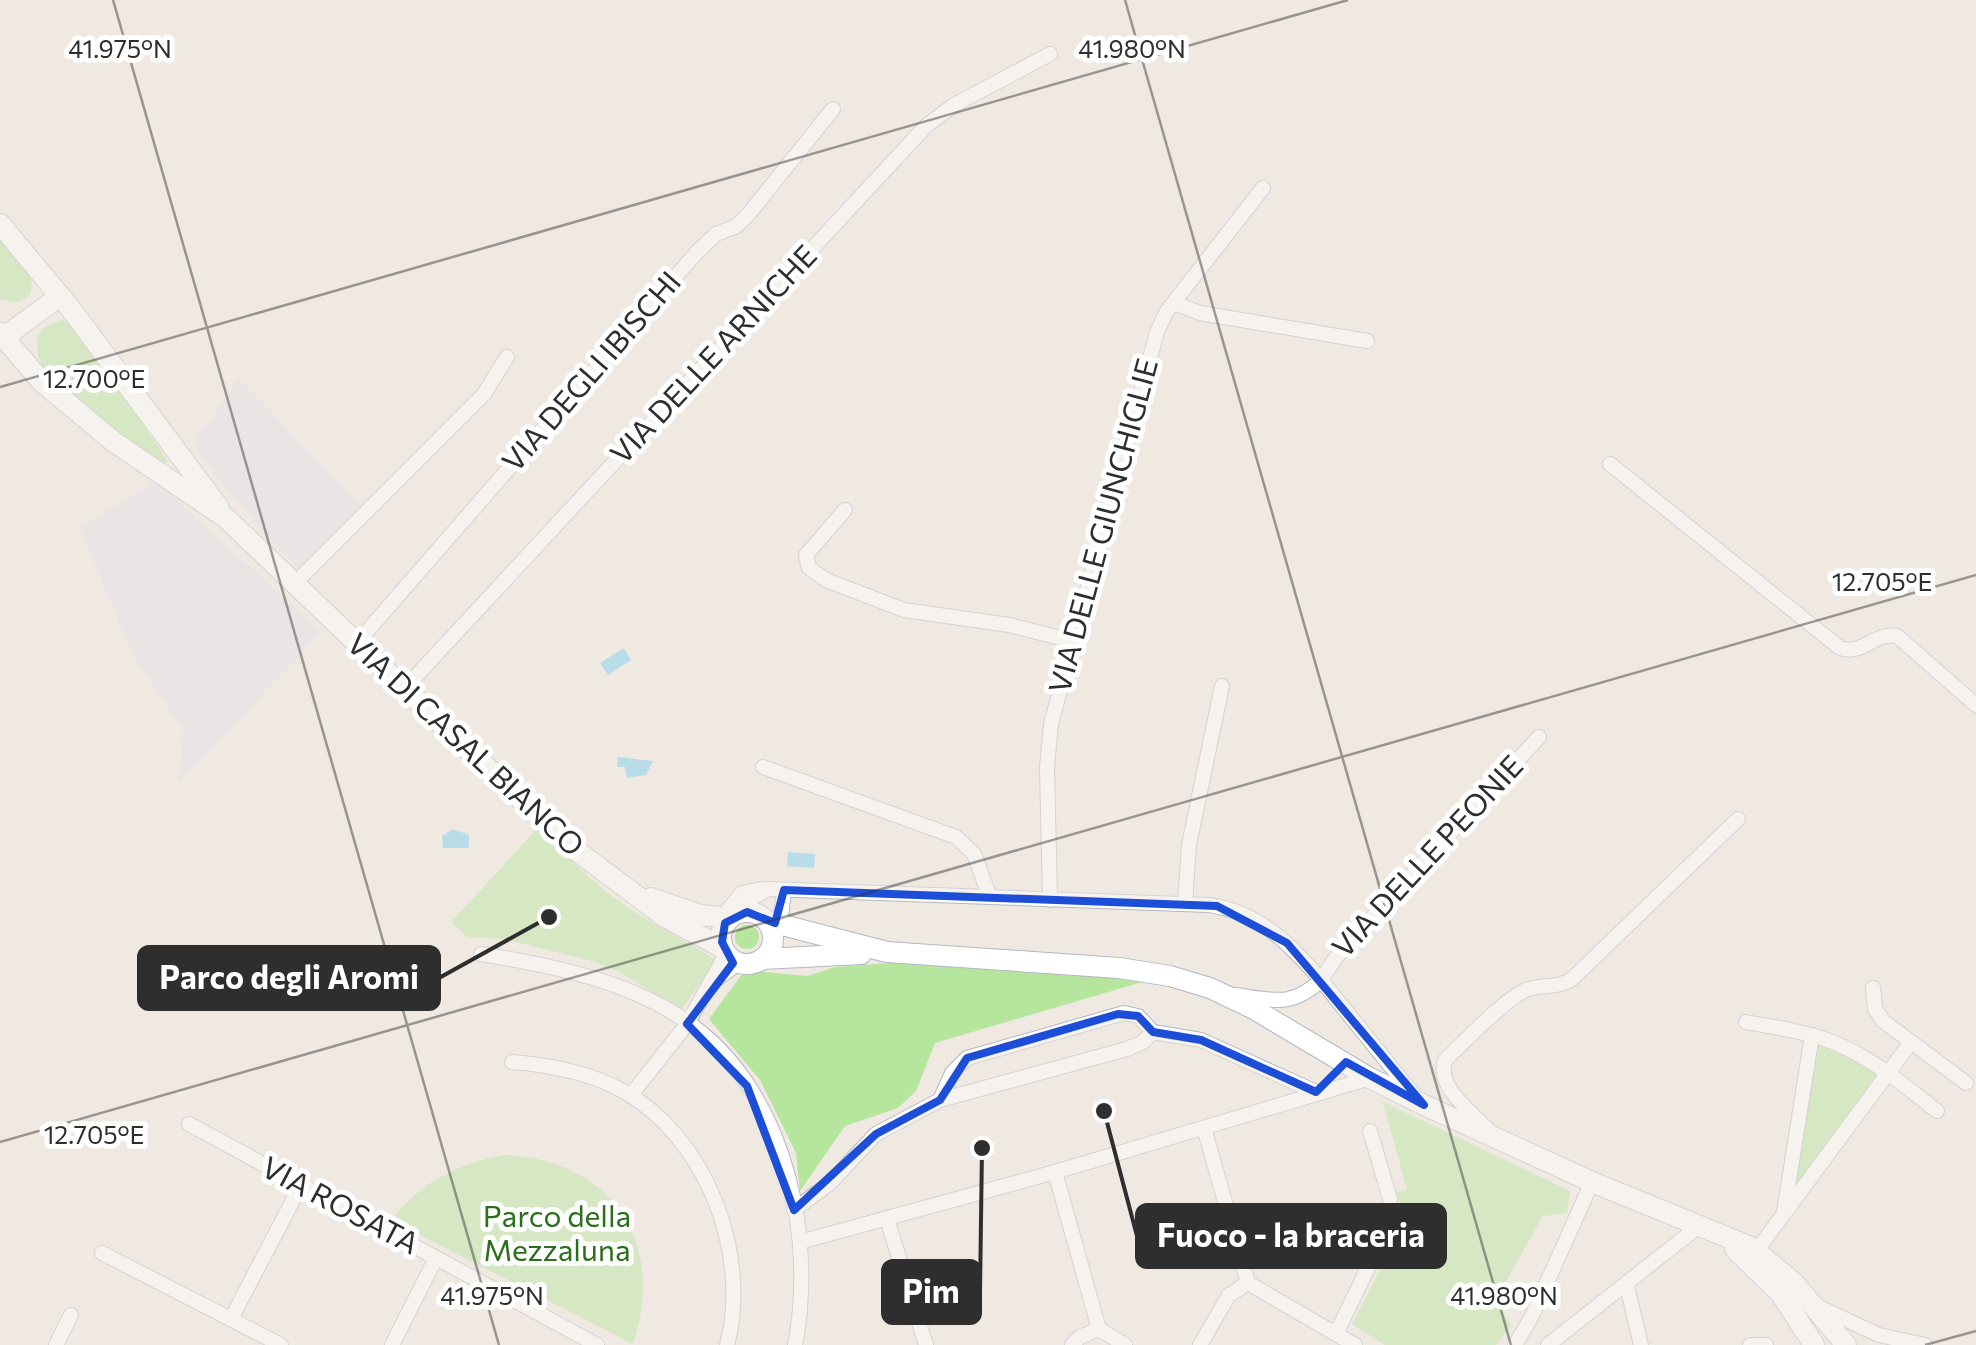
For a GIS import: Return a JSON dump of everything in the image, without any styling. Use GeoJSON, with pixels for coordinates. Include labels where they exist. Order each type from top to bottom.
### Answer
{"type":"FeatureCollection","features":[{"type":"Feature","properties":{"kind":"main road","name":"VIA DI CASAL BIANCO"},"geometry":{"type":"LineString","coordinates":[[0,224],[60,296],[226,518],[566,842],[686,930],[730,954]]}},
{"type":"Feature","properties":{"kind":"main road"},"geometry":{"type":"LineString","coordinates":[[2,336],[60,296]]}},
{"type":"Feature","properties":{"kind":"main road","name":"VIA DI CASAL BIANCO"},"geometry":{"type":"LineString","coordinates":[[2,336],[42,382],[114,442],[226,518]]}},
{"type":"Feature","properties":{"kind":"main road"},"geometry":{"type":"LineString","coordinates":[[630,891],[700,915],[755,913],[774,924],[888,952]]}},
{"type":"Feature","properties":{"kind":"main road"},"geometry":{"type":"LineString","coordinates":[[730,916],[721,936],[730,954],[755,962],[888,952],[1145,971],[1225,994],[1424,1105],[1592,1182],[1757,1250],[1789,1277],[1850,1345]]}},
{"type":"Feature","properties":{"kind":"main road"},"geometry":{"type":"LineString","coordinates":[[762,959],[773,942],[774,924]]}},
{"type":"Feature","properties":{"kind":"main road"},"geometry":{"type":"LineString","coordinates":[[1699,1226],[1737,1251],[1766,1278],[1814,1345]]}},
{"type":"Feature","properties":{"kind":"street","name":"VIA DELLE ARNICHE"},"geometry":{"type":"LineString","coordinates":[[404,690],[929,123],[949,108],[1050,54]]}},
{"type":"Feature","properties":{"kind":"street","name":"VIA DEGLI IBISCHI"},"geometry":{"type":"LineString","coordinates":[[356,644],[698,252],[716,234],[735,227],[747,216],[833,109]]}},
{"type":"Feature","properties":{"kind":"street","name":"VIA DELLE GIUNCHIGLIE"},"geometry":{"type":"LineString","coordinates":[[1050,900],[1047,750],[1157,332],[1174,303],[1262,188]]}},
{"type":"Feature","properties":{"kind":"street"},"geometry":{"type":"LineString","coordinates":[[1174,303],[1200,313],[1366,341]]}},
{"type":"Feature","properties":{"kind":"street"},"geometry":{"type":"LineString","coordinates":[[294,584],[484,394],[507,357]]}},
{"type":"Feature","properties":{"kind":"street"},"geometry":{"type":"LineString","coordinates":[[1610,464],[1840,648],[1854,650],[1882,636],[1897,636],[1976,704]]}},
{"type":"Feature","properties":{"kind":"street"},"geometry":{"type":"LineString","coordinates":[[845,510],[807,552],[809,568],[818,576],[918,614],[1009,626],[1073,641]]}},
{"type":"Feature","properties":{"kind":"street"},"geometry":{"type":"LineString","coordinates":[[1185,904],[1188,852],[1222,686]]}},
{"type":"Feature","properties":{"kind":"street","name":"VIA DELLE PEONIE"},"geometry":{"type":"LineString","coordinates":[[1321,980],[1337,956],[1539,737]]}},
{"type":"Feature","properties":{"kind":"street"},"geometry":{"type":"LineString","coordinates":[[763,767],[948,833],[974,854],[989,895]]}},
{"type":"Feature","properties":{"kind":"street"},"geometry":{"type":"LineString","coordinates":[[1497,1139],[1445,1082],[1442,1070],[1446,1059],[1518,994],[1560,986],[1572,979],[1738,819]]}},
{"type":"Feature","properties":{"kind":"street"},"geometry":{"type":"LineString","coordinates":[[730,916],[768,890],[1218,906],[1257,920],[1279,936],[1321,980],[1424,1105]]}},
{"type":"Feature","properties":{"kind":"street"},"geometry":{"type":"LineString","coordinates":[[774,924],[784,890]]}},
{"type":"Feature","properties":{"kind":"street"},"geometry":{"type":"LineString","coordinates":[[481,954],[553,966],[598,980],[657,1006],[718,1050],[748,1086],[774,1140],[800,1242],[801,1293],[794,1345]]}},
{"type":"Feature","properties":{"kind":"street"},"geometry":{"type":"LineString","coordinates":[[630,1096],[687,1024],[730,954]]}},
{"type":"Feature","properties":{"kind":"street"},"geometry":{"type":"LineString","coordinates":[[1225,994],[1286,1000],[1301,996],[1321,980]]}},
{"type":"Feature","properties":{"kind":"street"},"geometry":{"type":"LineString","coordinates":[[1873,988],[1880,1017],[1966,1083]]}},
{"type":"Feature","properties":{"kind":"street"},"geometry":{"type":"LineString","coordinates":[[940,1100],[956,1068],[976,1055],[1118,1014],[1138,1016],[1153,1032],[1201,1040],[1316,1092]]}},
{"type":"Feature","properties":{"kind":"street"},"geometry":{"type":"LineString","coordinates":[[1746,1022],[1812,1035],[1851,1050],[1938,1111]]}},
{"type":"Feature","properties":{"kind":"street"},"geometry":{"type":"LineString","coordinates":[[794,1210],[830,1184],[876,1134],[940,1100],[1128,1049],[1153,1032]]}},
{"type":"Feature","properties":{"kind":"street"},"geometry":{"type":"LineString","coordinates":[[1784,1214],[1812,1035]]}},
{"type":"Feature","properties":{"kind":"street"},"geometry":{"type":"LineString","coordinates":[[1757,1250],[1911,1042]]}},
{"type":"Feature","properties":{"kind":"street"},"geometry":{"type":"LineString","coordinates":[[1316,1092],[1337,1074],[1331,1053]]}},
{"type":"Feature","properties":{"kind":"street"},"geometry":{"type":"LineString","coordinates":[[512,1062],[574,1072],[630,1096],[686,1148],[714,1198],[725,1234],[733,1283],[727,1345]]}},
{"type":"Feature","properties":{"kind":"street"},"geometry":{"type":"LineString","coordinates":[[800,1242],[1055,1172],[1370,1078]]}},
{"type":"Feature","properties":{"kind":"street","name":"VIA ROSATA"},"geometry":{"type":"LineString","coordinates":[[189,1124],[596,1345]]}},
{"type":"Feature","properties":{"kind":"street"},"geometry":{"type":"LineString","coordinates":[[1204,1128],[1248,1282],[1355,1345]]}},
{"type":"Feature","properties":{"kind":"street"},"geometry":{"type":"LineString","coordinates":[[1336,1334],[1390,1223],[1390,1200],[1370,1131]]}},
{"type":"Feature","properties":{"kind":"street"},"geometry":{"type":"LineString","coordinates":[[1055,1172],[1099,1330],[1125,1345]]}},
{"type":"Feature","properties":{"kind":"street"},"geometry":{"type":"LineString","coordinates":[[1516,1345],[1592,1182]]}},
{"type":"Feature","properties":{"kind":"street"},"geometry":{"type":"LineString","coordinates":[[231,1319],[300,1185]]}},
{"type":"Feature","properties":{"kind":"street"},"geometry":{"type":"LineString","coordinates":[[886,1220],[926,1345]]}},
{"type":"Feature","properties":{"kind":"street"},"geometry":{"type":"LineString","coordinates":[[1548,1345],[1699,1226]]}},
{"type":"Feature","properties":{"kind":"street"},"geometry":{"type":"LineString","coordinates":[[102,1253],[281,1345]]}},
{"type":"Feature","properties":{"kind":"street"},"geometry":{"type":"LineString","coordinates":[[392,1345],[436,1258]]}},
{"type":"Feature","properties":{"kind":"street"},"geometry":{"type":"LineString","coordinates":[[1200,1345],[1227,1298],[1248,1282]]}},
{"type":"Feature","properties":{"kind":"street"},"geometry":{"type":"LineString","coordinates":[[1627,1286],[1640,1345]]}},
{"type":"Feature","properties":{"kind":"street"},"geometry":{"type":"LineString","coordinates":[[1810,1301],[1850,1324],[1925,1345]]}},
{"type":"Feature","properties":{"kind":"street"},"geometry":{"type":"LineString","coordinates":[[56,1345],[71,1316]]}},
{"type":"Feature","properties":{"kind":"street"},"geometry":{"type":"LineString","coordinates":[[562,1345],[570,1330]]}},
{"type":"Feature","properties":{"kind":"street"},"geometry":{"type":"LineString","coordinates":[[1072,1345],[1080,1337],[1099,1330]]}},
{"type":"Feature","properties":{"kind":"street"},"geometry":{"type":"LineString","coordinates":[[1850,1345],[1857,1336],[1879,1335]]}},
{"type":"Feature","properties":{"kind":"street"},"geometry":{"type":"LineString","coordinates":[[1750,1345],[1766,1345]]}},
{"type":"Feature","properties":{"kind":"highlighted area"},"geometry":{"type":"Polygon","coordinates":[[[784,890],[1217,906],[1287,943],[1424,1105],[1346,1062],[1316,1092],[1201,1040],[1153,1032],[1138,1016],[1118,1014],[967,1058],[940,1100],[876,1134],[794,1210],[747,1086],[687,1024],[733,963],[722,942],[725,923],[747,912],[775,923],[784,890]]]}},
{"type":"Feature","properties":{"kind":"shaded area"},"geometry":{"type":"Polygon","coordinates":[[[239,379],[366,509],[303,568],[298,568],[243,509],[198,453],[196,440],[239,379]]]}},
{"type":"Feature","properties":{"kind":"shaded area"},"geometry":{"type":"Polygon","coordinates":[[[157,482],[322,632],[179,782],[183,730],[134,657],[79,527],[157,482]]]}},
{"type":"Feature","properties":{"kind":"green space"},"geometry":{"type":"Polygon","coordinates":[[[0,239],[24,264],[31,278],[30,295],[19,302],[0,300],[0,239]]]}},
{"type":"Feature","properties":{"kind":"green space"},"geometry":{"type":"Polygon","coordinates":[[[62,320],[82,336],[168,461],[161,463],[143,453],[45,373],[38,355],[37,336],[46,326],[62,320]]]}},
{"type":"Feature","properties":{"kind":"green space"},"geometry":{"type":"Polygon","coordinates":[[[537,829],[599,886],[634,912],[717,960],[681,1010],[621,973],[592,961],[504,939],[467,937],[451,922],[537,829]]]}},
{"type":"Feature","properties":{"kind":"green space"},"geometry":{"type":"Polygon","coordinates":[[[747,925],[756,928],[756,946],[747,949],[738,946],[735,937],[738,928],[747,925]]]}},
{"type":"Feature","properties":{"kind":"green space"},"geometry":{"type":"Polygon","coordinates":[[[889,963],[1149,980],[935,1043],[916,1091],[898,1108],[845,1126],[800,1191],[796,1153],[760,1080],[709,1019],[745,970],[807,976],[836,967],[889,963]]]}},
{"type":"Feature","properties":{"kind":"green space"},"geometry":{"type":"Polygon","coordinates":[[[1824,1044],[1879,1074],[1880,1080],[1802,1185],[1796,1184],[1817,1046],[1824,1044]]]}},
{"type":"Feature","properties":{"kind":"green space"},"geometry":{"type":"Polygon","coordinates":[[[1383,1102],[1570,1191],[1567,1213],[1543,1216],[1496,1299],[1511,1326],[1496,1345],[1385,1345],[1352,1324],[1405,1222],[1397,1192],[1407,1189],[1383,1102]]]}},
{"type":"Feature","properties":{"kind":"green space","name":"Parco della Mezzaluna"},"geometry":{"type":"Polygon","coordinates":[[[504,1155],[542,1160],[574,1172],[601,1190],[621,1213],[635,1241],[642,1272],[642,1307],[633,1344],[391,1220],[415,1195],[441,1177],[504,1155]]]}},
{"type":"Feature","properties":{"kind":"water"},"geometry":{"type":"Polygon","coordinates":[[[624,648],[631,660],[608,675],[600,663],[624,648]]]}},
{"type":"Feature","properties":{"kind":"water"},"geometry":{"type":"Polygon","coordinates":[[[618,757],[653,761],[646,775],[627,778],[625,767],[617,767],[618,757]]]}},
{"type":"Feature","properties":{"kind":"water"},"geometry":{"type":"Polygon","coordinates":[[[453,829],[469,835],[469,848],[443,848],[442,836],[453,829]]]}},
{"type":"Feature","properties":{"kind":"water"},"geometry":{"type":"Polygon","coordinates":[[[788,852],[815,854],[814,868],[787,866],[788,852]]]}},
{"type":"Feature","properties":{"kind":"place","name":"Parco degli Aromi"},"geometry":{"type":"Point","coordinates":[549,917]}},
{"type":"Feature","properties":{"kind":"place","name":"Fuoco - la braceria"},"geometry":{"type":"Point","coordinates":[1104,1111]}},
{"type":"Feature","properties":{"kind":"place","name":"Pim"},"geometry":{"type":"Point","coordinates":[982,1148]}}]}
